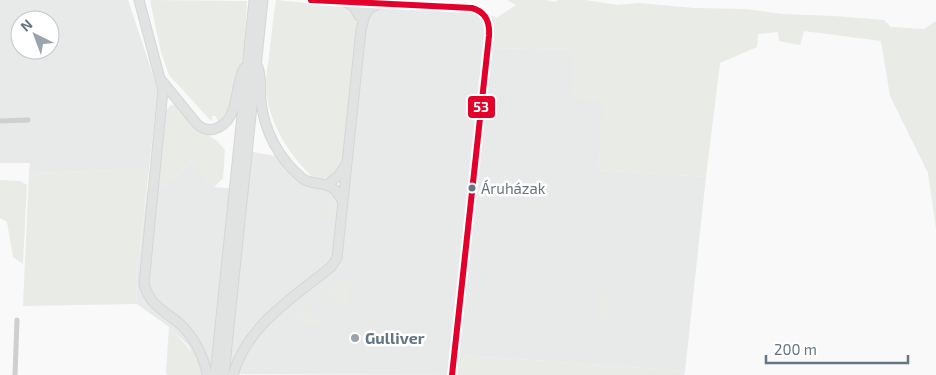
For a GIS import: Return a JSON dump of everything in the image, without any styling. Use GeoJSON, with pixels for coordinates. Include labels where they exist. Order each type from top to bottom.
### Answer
{"type":"FeatureCollection","features":[{"type":"Feature","properties":{"kind":"highway"},"geometry":{"type":"LineString","coordinates":[[139,0],[160,77],[164,107],[144,284],[150,299],[155,305],[168,314],[194,341],[204,358],[207,375]]}},
{"type":"Feature","properties":{"kind":"highway"},"geometry":{"type":"LineString","coordinates":[[224,375],[252,61],[254,0]]}},
{"type":"Feature","properties":{"kind":"highway"},"geometry":{"type":"LineString","coordinates":[[215,375],[252,61],[263,0]]}},
{"type":"Feature","properties":{"kind":"highway"},"geometry":{"type":"LineString","coordinates":[[346,2],[354,7],[362,16]]}},
{"type":"Feature","properties":{"kind":"highway"},"geometry":{"type":"LineString","coordinates":[[233,375],[246,342],[262,323],[336,261],[362,16],[360,6],[362,2]]}},
{"type":"Feature","properties":{"kind":"highway"},"geometry":{"type":"LineString","coordinates":[[362,16],[370,8],[380,3]]}},
{"type":"Feature","properties":{"kind":"highway"},"geometry":{"type":"LineString","coordinates":[[160,77],[202,129],[214,130],[223,125],[233,110],[240,76],[252,61]]}},
{"type":"Feature","properties":{"kind":"highway"},"geometry":{"type":"LineString","coordinates":[[252,61],[261,77],[263,116],[270,137],[287,162],[303,179],[314,184],[344,186]]}},
{"type":"Feature","properties":{"kind":"highway"},"geometry":{"type":"LineString","coordinates":[[164,107],[169,90]]}},
{"type":"Feature","properties":{"kind":"highway"},"geometry":{"type":"LineString","coordinates":[[164,107],[172,102],[180,104]]}},
{"type":"Feature","properties":{"kind":"highway"},"geometry":{"type":"LineString","coordinates":[[330,185],[347,164]]}},
{"type":"Feature","properties":{"kind":"highway"},"geometry":{"type":"LineString","coordinates":[[330,185],[343,202]]}},
{"type":"Feature","properties":{"kind":"street"},"geometry":{"type":"LineString","coordinates":[[311,0],[472,8],[481,11],[488,21],[489,36],[452,375]]}},
{"type":"Feature","properties":{"kind":"street"},"geometry":{"type":"LineString","coordinates":[[0,121],[28,120]]}},
{"type":"Feature","properties":{"kind":"street"},"geometry":{"type":"LineString","coordinates":[[14,375],[17,320]]}},
{"type":"Feature","properties":{"kind":"shaded area"},"geometry":{"type":"Polygon","coordinates":[[[0,0],[128,0],[158,90],[149,169],[29,173],[30,163],[0,163],[0,0]]]}},
{"type":"Feature","properties":{"kind":"shaded area"},"geometry":{"type":"Polygon","coordinates":[[[150,0],[247,1],[244,47],[238,81],[227,111],[219,122],[215,116],[211,116],[213,118],[211,121],[169,75],[161,52],[150,0]]]}},
{"type":"Feature","properties":{"kind":"shaded area"},"geometry":{"type":"Polygon","coordinates":[[[276,0],[345,7],[350,8],[355,15],[357,23],[344,161],[336,173],[325,178],[316,180],[291,152],[278,131],[269,108],[266,76],[276,0]]]}},
{"type":"Feature","properties":{"kind":"shaded area"},"geometry":{"type":"Polygon","coordinates":[[[507,0],[546,0],[554,2],[559,0],[585,0],[618,5],[638,3],[694,8],[745,9],[782,14],[884,20],[891,27],[924,29],[936,21],[936,229],[928,173],[890,96],[881,41],[804,31],[800,45],[779,41],[778,32],[758,34],[757,47],[720,63],[706,177],[597,170],[603,101],[572,99],[573,50],[492,48],[496,18],[516,5],[507,0]]]}},
{"type":"Feature","properties":{"kind":"shaded area"},"geometry":{"type":"Polygon","coordinates":[[[378,7],[471,8],[496,18],[493,48],[573,50],[604,101],[597,170],[706,177],[685,371],[461,355],[458,375],[202,374],[188,345],[169,327],[137,304],[136,281],[147,190],[158,192],[191,162],[214,187],[236,189],[242,150],[281,157],[315,186],[349,189],[366,22],[378,7]]]}},
{"type":"Feature","properties":{"kind":"shaded area"},"geometry":{"type":"Polygon","coordinates":[[[171,105],[179,106],[196,127],[217,141],[225,150],[223,178],[214,187],[191,162],[158,192],[166,110],[171,105]]]}},
{"type":"Feature","properties":{"kind":"shaded area"},"geometry":{"type":"Polygon","coordinates":[[[149,169],[136,281],[137,304],[23,306],[29,173],[149,169]]]}},
{"type":"Feature","properties":{"kind":"shaded area"},"geometry":{"type":"Polygon","coordinates":[[[0,180],[20,181],[27,185],[23,264],[13,257],[7,222],[0,218],[0,180]]]}},
{"type":"Feature","properties":{"kind":"shaded area"},"geometry":{"type":"Polygon","coordinates":[[[332,199],[338,200],[337,215],[326,216],[327,205],[332,199]]]}},
{"type":"Feature","properties":{"kind":"shaded area"},"geometry":{"type":"Polygon","coordinates":[[[351,273],[350,301],[313,327],[304,326],[297,320],[297,316],[312,304],[311,314],[319,320],[338,308],[335,297],[326,292],[351,273]]]}},
{"type":"Feature","properties":{"kind":"shaded area"},"geometry":{"type":"Polygon","coordinates":[[[602,289],[608,294],[611,307],[606,321],[600,321],[602,289]]]}},
{"type":"Feature","properties":{"kind":"shaded area"},"geometry":{"type":"Polygon","coordinates":[[[169,327],[189,349],[203,375],[167,375],[169,327]]]}},
{"type":"Feature","properties":{"kind":"shaded area"},"geometry":{"type":"Polygon","coordinates":[[[461,355],[685,371],[684,375],[458,375],[461,355]]]}},
{"type":"Feature","properties":{"kind":"transit line","name":"53"},"geometry":{"type":"LineString","coordinates":[[311,0],[472,8],[481,12],[488,22],[489,36],[452,375]]}},
{"type":"Feature","properties":{"kind":"place","name":"Áruházak"},"geometry":{"type":"Point","coordinates":[472,188]}},
{"type":"Feature","properties":{"kind":"place","name":"Gulliver"},"geometry":{"type":"Point","coordinates":[355,338]}}]}
